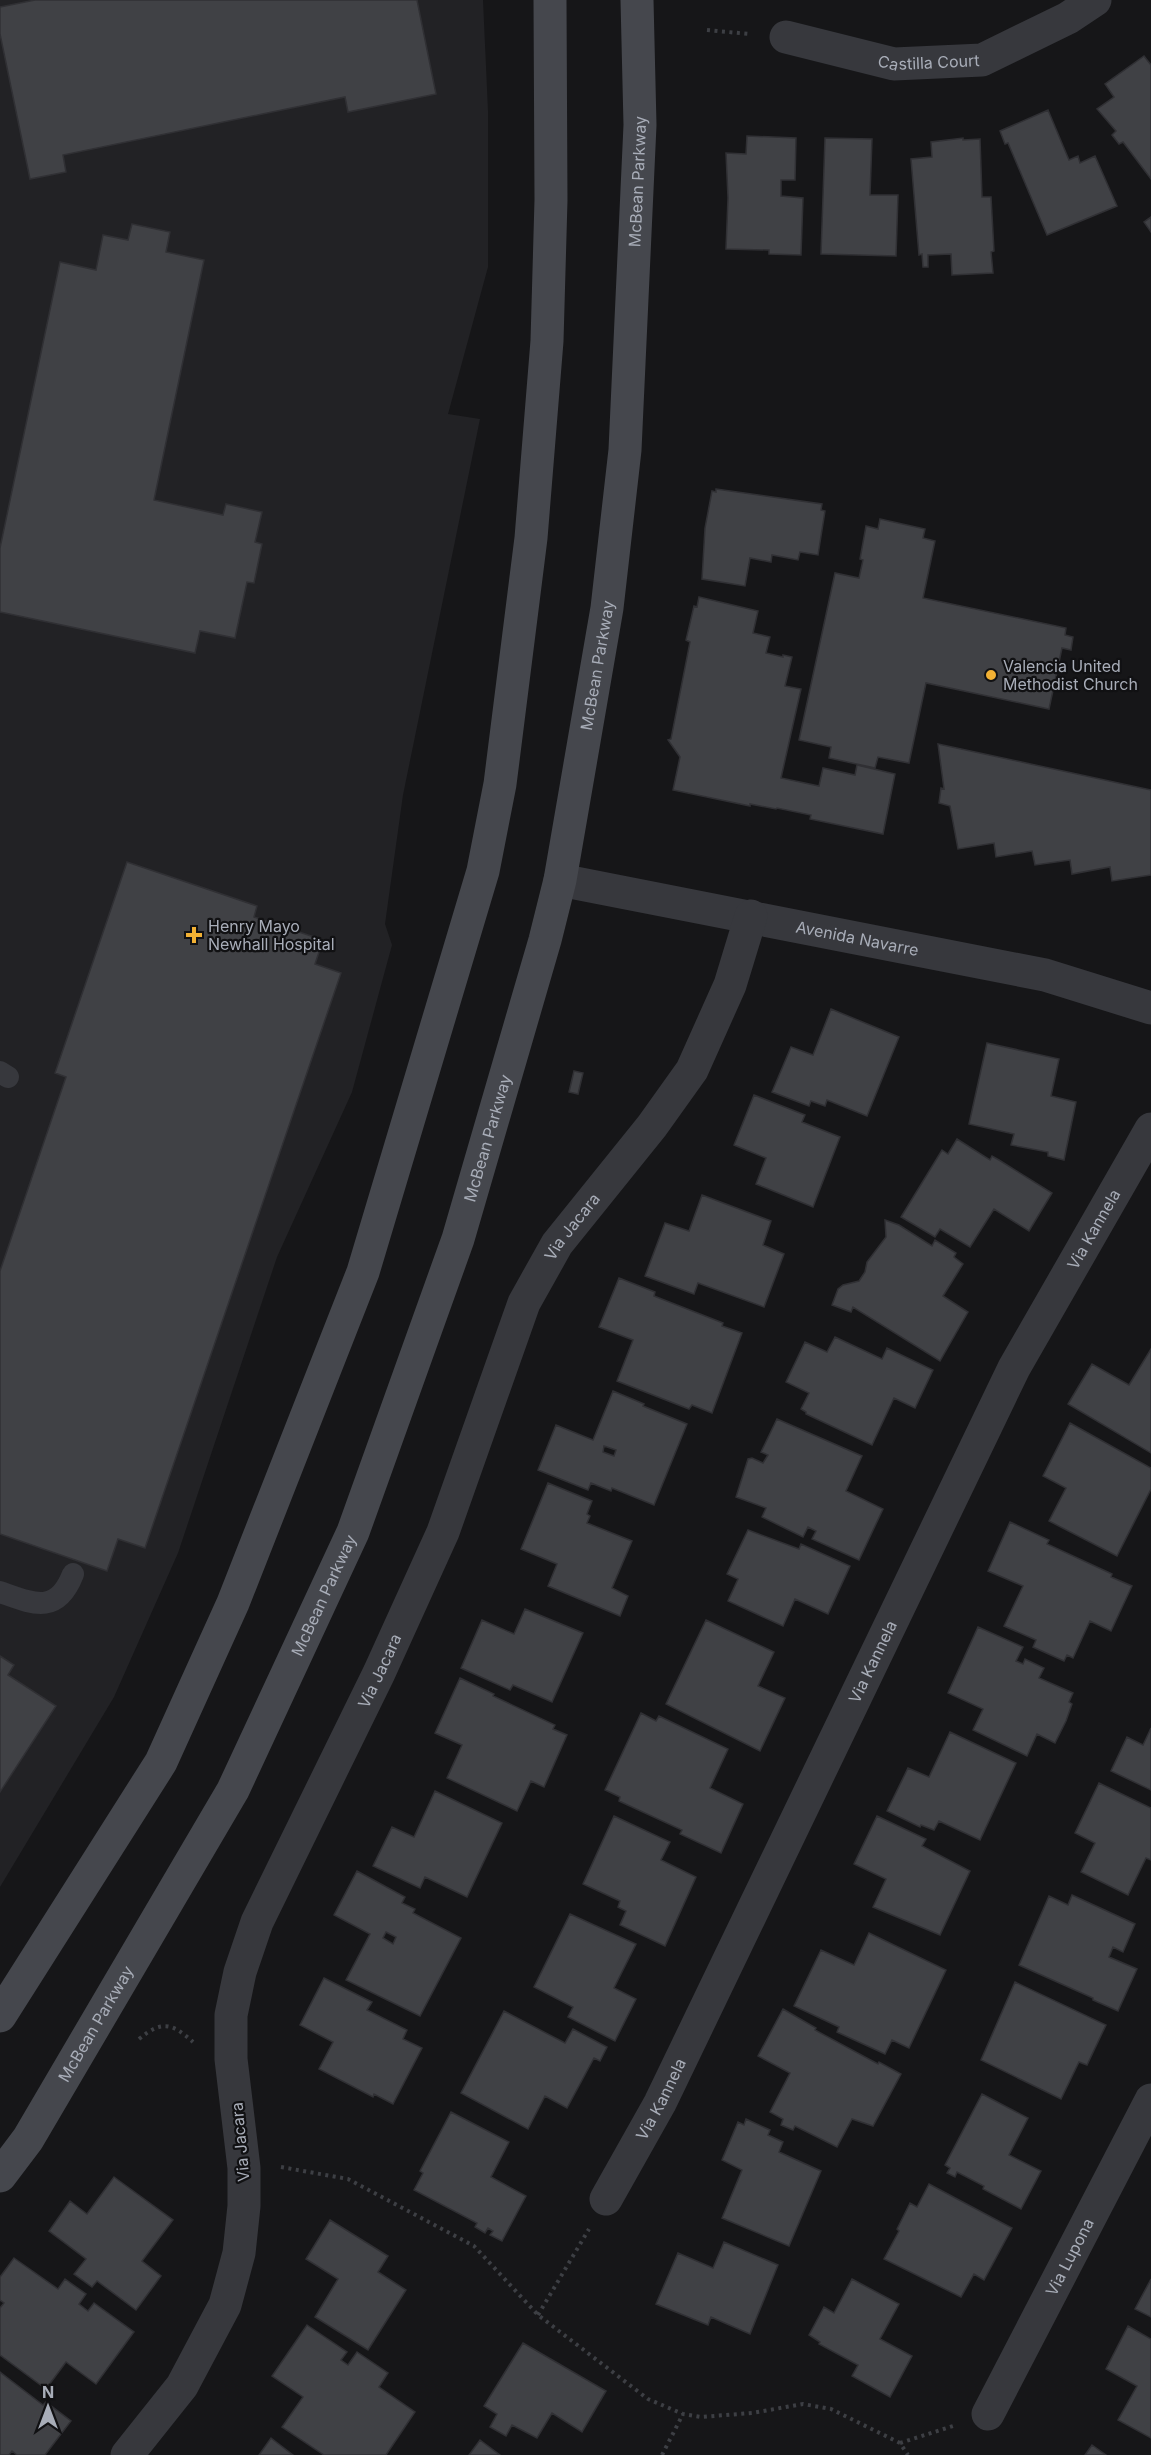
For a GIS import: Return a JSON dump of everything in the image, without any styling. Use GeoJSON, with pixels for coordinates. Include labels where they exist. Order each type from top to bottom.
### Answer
{"type":"FeatureCollection","features":[{"type":"Feature","properties":{"kind":"main road"},"geometry":{"type":"LineString","coordinates":[[0,2016],[161,1761],[233,1603],[363,1272],[483,871],[500,784],[531,538],[547,341],[551,200],[550,0]]}},
{"type":"Feature","properties":{"kind":"main road","name":"McBean Parkway"},"geometry":{"type":"LineString","coordinates":[[0,2176],[28,2139],[232,1790],[353,1532],[458,1239],[561,880],[607,608],[625,450],[640,125],[637,0]]}},
{"type":"Feature","properties":{"kind":"street","name":"Castilla Court"},"geometry":{"type":"LineString","coordinates":[[786,37],[894,64],[982,60],[1068,18],[1095,0]]}},
{"type":"Feature","properties":{"kind":"street","name":"Avenida Navarre"},"geometry":{"type":"LineString","coordinates":[[561,880],[1045,975],[1151,1008]]}},
{"type":"Feature","properties":{"kind":"street","name":"Via Jacara"},"geometry":{"type":"LineString","coordinates":[[127,2455],[182,2386],[225,2305],[239,2253],[244,2206],[244,2168],[231,2059],[231,2015],[240,1972],[257,1922],[379,1673],[443,1532],[524,1303],[557,1244],[652,1126],[692,1070],[730,984],[752,916]]}},
{"type":"Feature","properties":{"kind":"street","name":"Via Kannela"},"geometry":{"type":"LineString","coordinates":[[606,2199],[660,2103],[1014,1368],[1151,1129]]}},
{"type":"Feature","properties":{"kind":"street","name":"Via Lupona"},"geometry":{"type":"LineString","coordinates":[[988,2414],[1151,2100]]}},
{"type":"Feature","properties":{"kind":"lane"},"geometry":{"type":"LineString","coordinates":[[0,1592],[23,1600],[43,1603],[58,1599],[69,1586],[73,1574]]}},
{"type":"Feature","properties":{"kind":"path"},"geometry":{"type":"LineString","coordinates":[[707,30],[786,37]]}},
{"type":"Feature","properties":{"kind":"path"},"geometry":{"type":"LineString","coordinates":[[139,2039],[153,2027],[166,2026],[178,2028],[193,2042]]}},
{"type":"Feature","properties":{"kind":"path"},"geometry":{"type":"LineString","coordinates":[[280,2167],[348,2179],[474,2246],[538,2315],[648,2399],[683,2414],[701,2417],[752,2413],[803,2404],[831,2409],[900,2443],[908,2455]]}},
{"type":"Feature","properties":{"kind":"path"},"geometry":{"type":"LineString","coordinates":[[538,2315],[606,2199]]}},
{"type":"Feature","properties":{"kind":"path"},"geometry":{"type":"LineString","coordinates":[[662,2455],[683,2414]]}},
{"type":"Feature","properties":{"kind":"path"},"geometry":{"type":"LineString","coordinates":[[900,2443],[988,2414]]}},
{"type":"Feature","properties":{"kind":"shaded area","name":"Henry Mayo Newhall Hospital"},"geometry":{"type":"Polygon","coordinates":[[[0,0],[483,0],[488,111],[488,267],[448,414],[480,419],[403,795],[385,924],[392,945],[352,1092],[277,1257],[178,1553],[114,1697],[0,1887],[0,0]]]}},
{"type":"Feature","properties":{"kind":"building"},"geometry":{"type":"Polygon","coordinates":[[[35,0],[417,0],[436,94],[348,112],[345,97],[63,155],[66,172],[30,179],[0,34],[0,7],[35,0]]]}},
{"type":"Feature","properties":{"kind":"building"},"geometry":{"type":"Polygon","coordinates":[[[1144,56],[1151,65],[1151,179],[1123,142],[1119,144],[1112,135],[1116,131],[1097,109],[1114,97],[1105,84],[1144,56]]]}},
{"type":"Feature","properties":{"kind":"building"},"geometry":{"type":"Polygon","coordinates":[[[1048,110],[1069,160],[1078,156],[1080,163],[1095,156],[1117,206],[1047,235],[1008,143],[1005,144],[1000,131],[1048,110]]]}},
{"type":"Feature","properties":{"kind":"building"},"geometry":{"type":"Polygon","coordinates":[[[747,136],[796,138],[795,180],[781,180],[781,196],[803,198],[801,255],[769,254],[769,250],[726,249],[728,198],[726,153],[746,154],[747,136]]]}},
{"type":"Feature","properties":{"kind":"building"},"geometry":{"type":"Polygon","coordinates":[[[825,138],[872,139],[870,195],[898,195],[896,256],[821,254],[825,138]]]}},
{"type":"Feature","properties":{"kind":"building"},"geometry":{"type":"Polygon","coordinates":[[[963,138],[963,140],[980,139],[982,197],[991,197],[993,273],[952,275],[951,254],[928,255],[928,267],[923,267],[922,254],[919,255],[911,159],[932,157],[931,142],[963,138]]]}},
{"type":"Feature","properties":{"kind":"building"},"geometry":{"type":"Polygon","coordinates":[[[1151,217],[1151,232],[1144,222],[1151,217]]]}},
{"type":"Feature","properties":{"kind":"building"},"geometry":{"type":"Polygon","coordinates":[[[132,224],[170,232],[166,252],[204,260],[154,500],[223,515],[226,504],[262,512],[255,542],[262,544],[254,583],[247,582],[235,638],[200,631],[195,653],[0,612],[0,548],[60,262],[96,270],[103,235],[128,240],[132,224]]]}},
{"type":"Feature","properties":{"kind":"building"},"geometry":{"type":"Polygon","coordinates":[[[716,489],[822,504],[821,510],[825,511],[818,555],[800,552],[798,560],[772,555],[771,562],[750,558],[745,586],[702,579],[705,528],[712,491],[716,492],[716,489]]]}},
{"type":"Feature","properties":{"kind":"building"},"geometry":{"type":"Polygon","coordinates":[[[880,519],[925,529],[923,538],[935,541],[923,598],[1066,628],[1065,635],[1073,637],[1071,650],[1062,648],[1049,709],[926,683],[909,763],[878,757],[875,768],[829,758],[831,747],[799,740],[835,573],[859,578],[866,526],[878,529],[880,519]]]}},
{"type":"Feature","properties":{"kind":"building"},"geometry":{"type":"Polygon","coordinates":[[[699,597],[758,611],[753,633],[770,637],[766,653],[792,657],[785,686],[801,689],[781,778],[819,786],[823,768],[855,775],[857,765],[895,774],[883,834],[810,819],[811,815],[750,804],[750,806],[673,790],[680,757],[668,740],[671,739],[690,642],[686,640],[694,606],[697,607],[699,597]]]}},
{"type":"Feature","properties":{"kind":"building"},"geometry":{"type":"Polygon","coordinates":[[[938,744],[1151,790],[1151,875],[1112,881],[1110,867],[1072,874],[1070,860],[1035,865],[1032,851],[996,857],[994,843],[958,849],[950,806],[939,803],[941,788],[944,789],[938,744]]]}},
{"type":"Feature","properties":{"kind":"building"},"geometry":{"type":"Polygon","coordinates":[[[127,862],[257,906],[254,917],[323,940],[315,964],[341,973],[145,1548],[118,1539],[107,1571],[0,1534],[0,1271],[66,1077],[55,1073],[127,862]]]}},
{"type":"Feature","properties":{"kind":"building"},"geometry":{"type":"Polygon","coordinates":[[[831,1009],[899,1037],[867,1116],[827,1100],[825,1106],[811,1101],[809,1106],[772,1092],[791,1047],[813,1055],[831,1009]]]}},
{"type":"Feature","properties":{"kind":"building"},"geometry":{"type":"Polygon","coordinates":[[[987,1043],[1059,1059],[1051,1096],[1076,1102],[1064,1160],[1048,1156],[1048,1152],[1011,1145],[1014,1134],[969,1124],[987,1043]]]}},
{"type":"Feature","properties":{"kind":"building"},"geometry":{"type":"Polygon","coordinates":[[[574,1071],[583,1073],[578,1094],[569,1092],[574,1071]]]}},
{"type":"Feature","properties":{"kind":"building"},"geometry":{"type":"Polygon","coordinates":[[[754,1095],[805,1115],[802,1122],[840,1137],[813,1207],[756,1184],[766,1158],[734,1145],[754,1095]]]}},
{"type":"Feature","properties":{"kind":"building"},"geometry":{"type":"Polygon","coordinates":[[[957,1139],[990,1160],[992,1156],[1052,1193],[1029,1231],[994,1209],[970,1247],[940,1229],[935,1237],[901,1217],[942,1150],[948,1154],[957,1139]]]}},
{"type":"Feature","properties":{"kind":"building"},"geometry":{"type":"Polygon","coordinates":[[[702,1195],[771,1221],[763,1245],[784,1254],[764,1307],[698,1283],[694,1294],[645,1276],[665,1223],[689,1231],[702,1195]]]}},
{"type":"Feature","properties":{"kind":"building"},"geometry":{"type":"Polygon","coordinates":[[[885,1220],[899,1225],[932,1246],[935,1240],[956,1253],[954,1257],[963,1264],[943,1296],[968,1312],[940,1361],[853,1307],[851,1312],[832,1305],[838,1289],[843,1285],[859,1281],[865,1272],[867,1262],[886,1237],[885,1220]]]}},
{"type":"Feature","properties":{"kind":"building"},"geometry":{"type":"Polygon","coordinates":[[[619,1278],[655,1292],[654,1296],[723,1323],[722,1326],[742,1333],[712,1413],[692,1405],[689,1409],[617,1381],[633,1340],[599,1327],[619,1278]]]}},
{"type":"Feature","properties":{"kind":"building"},"geometry":{"type":"Polygon","coordinates":[[[835,1337],[882,1359],[887,1348],[933,1370],[915,1408],[894,1398],[872,1445],[806,1414],[801,1409],[809,1393],[786,1382],[805,1342],[827,1352],[835,1337]]]}},
{"type":"Feature","properties":{"kind":"building"},"geometry":{"type":"Polygon","coordinates":[[[1151,1349],[1151,1453],[1068,1404],[1092,1364],[1129,1385],[1151,1349]]]}},
{"type":"Feature","properties":{"kind":"building"},"geometry":{"type":"Polygon","coordinates":[[[613,1391],[687,1424],[654,1505],[612,1488],[611,1491],[591,1483],[588,1490],[538,1470],[556,1425],[593,1440],[613,1391]],[[604,1446],[603,1452],[614,1456],[616,1450],[604,1446]]]}},
{"type":"Feature","properties":{"kind":"building"},"geometry":{"type":"Polygon","coordinates":[[[777,1419],[862,1456],[846,1491],[883,1509],[859,1560],[812,1539],[816,1531],[808,1527],[803,1537],[762,1517],[766,1508],[736,1497],[748,1459],[752,1458],[763,1463],[768,1455],[761,1452],[777,1419]]]}},
{"type":"Feature","properties":{"kind":"building"},"geometry":{"type":"Polygon","coordinates":[[[1070,1423],[1151,1468],[1151,1489],[1117,1556],[1049,1521],[1066,1488],[1043,1476],[1070,1423]]]}},
{"type":"Feature","properties":{"kind":"building"},"geometry":{"type":"Polygon","coordinates":[[[548,1483],[592,1501],[587,1514],[590,1516],[587,1523],[632,1541],[612,1588],[628,1596],[620,1616],[548,1586],[557,1564],[521,1549],[548,1483]]]}},
{"type":"Feature","properties":{"kind":"building"},"geometry":{"type":"Polygon","coordinates":[[[1010,1522],[1049,1540],[1047,1544],[1112,1574],[1111,1577],[1132,1586],[1111,1631],[1090,1621],[1073,1658],[1067,1655],[1064,1661],[1033,1647],[1036,1640],[1004,1626],[1023,1586],[988,1571],[1010,1522]]]}},
{"type":"Feature","properties":{"kind":"building"},"geometry":{"type":"Polygon","coordinates":[[[748,1530],[799,1549],[801,1544],[850,1566],[828,1614],[795,1599],[783,1626],[728,1601],[738,1579],[727,1574],[748,1530]]]}},
{"type":"Feature","properties":{"kind":"building"},"geometry":{"type":"Polygon","coordinates":[[[525,1609],[583,1633],[552,1702],[513,1685],[510,1690],[461,1668],[482,1620],[514,1634],[525,1609]]]}},
{"type":"Feature","properties":{"kind":"building"},"geometry":{"type":"Polygon","coordinates":[[[706,1620],[774,1652],[758,1686],[785,1698],[760,1751],[666,1704],[706,1620]]]}},
{"type":"Feature","properties":{"kind":"building"},"geometry":{"type":"Polygon","coordinates":[[[978,1627],[1023,1647],[1016,1661],[1023,1664],[1025,1659],[1044,1668],[1039,1678],[1073,1693],[1066,1721],[1055,1743],[1037,1734],[1027,1756],[973,1730],[983,1709],[948,1693],[978,1627]]]}},
{"type":"Feature","properties":{"kind":"building"},"geometry":{"type":"Polygon","coordinates":[[[0,1656],[14,1665],[8,1675],[56,1706],[0,1792],[0,1656]]]}},
{"type":"Feature","properties":{"kind":"building"},"geometry":{"type":"Polygon","coordinates":[[[460,1678],[555,1725],[553,1729],[567,1735],[544,1787],[531,1781],[517,1811],[447,1778],[462,1745],[435,1733],[460,1678]]]}},
{"type":"Feature","properties":{"kind":"building"},"geometry":{"type":"Polygon","coordinates":[[[641,1713],[656,1721],[659,1716],[728,1749],[710,1788],[743,1804],[721,1853],[680,1834],[682,1830],[619,1801],[620,1797],[605,1790],[641,1713]]]}},
{"type":"Feature","properties":{"kind":"building"},"geometry":{"type":"Polygon","coordinates":[[[1151,1728],[1151,1790],[1111,1771],[1127,1737],[1143,1745],[1151,1728]]]}},
{"type":"Feature","properties":{"kind":"building"},"geometry":{"type":"Polygon","coordinates":[[[950,1732],[1016,1763],[980,1840],[939,1821],[934,1830],[921,1825],[920,1827],[887,1811],[908,1768],[929,1777],[950,1732]]]}},
{"type":"Feature","properties":{"kind":"building"},"geometry":{"type":"Polygon","coordinates":[[[1099,1783],[1151,1808],[1151,1860],[1146,1858],[1128,1895],[1081,1872],[1095,1843],[1075,1833],[1099,1783]]]}},
{"type":"Feature","properties":{"kind":"building"},"geometry":{"type":"Polygon","coordinates":[[[435,1791],[502,1823],[467,1897],[425,1877],[420,1888],[373,1866],[392,1827],[414,1837],[435,1791]]]}},
{"type":"Feature","properties":{"kind":"building"},"geometry":{"type":"Polygon","coordinates":[[[614,1816],[670,1842],[661,1860],[696,1877],[665,1946],[620,1925],[626,1911],[618,1907],[620,1901],[583,1884],[614,1816]]]}},
{"type":"Feature","properties":{"kind":"building"},"geometry":{"type":"Polygon","coordinates":[[[877,1816],[926,1839],[922,1846],[970,1871],[940,1935],[873,1907],[886,1879],[854,1864],[877,1816]]]}},
{"type":"Feature","properties":{"kind":"building"},"geometry":{"type":"Polygon","coordinates":[[[357,1871],[405,1897],[402,1903],[415,1909],[413,1913],[461,1938],[420,2016],[346,1980],[370,1934],[334,1915],[357,1871]],[[386,1932],[383,1938],[393,1944],[396,1937],[386,1932]]]}},
{"type":"Feature","properties":{"kind":"building"},"geometry":{"type":"Polygon","coordinates":[[[1072,1895],[1135,1924],[1123,1952],[1113,1947],[1109,1957],[1137,1969],[1118,2011],[1019,1965],[1049,1896],[1068,1905],[1072,1895]]]}},
{"type":"Feature","properties":{"kind":"building"},"geometry":{"type":"Polygon","coordinates":[[[570,1914],[636,1944],[614,1988],[636,1999],[615,2041],[568,2017],[573,2007],[534,1987],[570,1914]]]}},
{"type":"Feature","properties":{"kind":"building"},"geometry":{"type":"Polygon","coordinates":[[[869,1933],[946,1970],[909,2048],[892,2040],[885,2054],[837,2032],[839,2027],[794,2006],[821,1950],[854,1965],[869,1933]]]}},
{"type":"Feature","properties":{"kind":"building"},"geometry":{"type":"Polygon","coordinates":[[[324,1978],[372,2002],[367,2010],[407,2030],[403,2039],[422,2048],[393,2104],[374,2094],[373,2097],[319,2069],[333,2042],[300,2025],[324,1978]]]}},
{"type":"Feature","properties":{"kind":"building"},"geometry":{"type":"Polygon","coordinates":[[[1015,1982],[1106,2025],[1087,2065],[1079,2062],[1061,2099],[981,2060],[1015,1982]]]}},
{"type":"Feature","properties":{"kind":"building"},"geometry":{"type":"Polygon","coordinates":[[[783,2009],[816,2028],[815,2030],[901,2074],[873,2126],[852,2119],[837,2147],[795,2126],[793,2130],[781,2125],[783,2119],[770,2112],[790,2073],[758,2056],[783,2009]]]}},
{"type":"Feature","properties":{"kind":"building"},"geometry":{"type":"Polygon","coordinates":[[[504,2011],[565,2043],[573,2029],[607,2047],[600,2061],[594,2058],[567,2108],[545,2096],[528,2129],[461,2093],[504,2011]]]}},
{"type":"Feature","properties":{"kind":"building"},"geometry":{"type":"Polygon","coordinates":[[[982,2094],[1028,2118],[1009,2155],[1041,2171],[1021,2209],[957,2172],[955,2177],[947,2173],[950,2168],[945,2165],[982,2094]]]}},
{"type":"Feature","properties":{"kind":"building"},"geometry":{"type":"Polygon","coordinates":[[[451,2112],[509,2142],[491,2177],[526,2196],[502,2241],[490,2235],[493,2231],[488,2228],[485,2233],[475,2227],[477,2223],[414,2190],[423,2173],[420,2171],[451,2112]]]}},
{"type":"Feature","properties":{"kind":"building"},"geometry":{"type":"Polygon","coordinates":[[[746,2119],[770,2130],[768,2135],[783,2142],[779,2152],[821,2171],[789,2246],[722,2218],[742,2170],[722,2160],[738,2122],[744,2125],[746,2119]]]}},
{"type":"Feature","properties":{"kind":"building"},"geometry":{"type":"Polygon","coordinates":[[[114,2177],[173,2220],[142,2261],[161,2276],[136,2310],[97,2281],[92,2287],[74,2274],[86,2259],[49,2231],[70,2201],[87,2214],[114,2177]]]}},
{"type":"Feature","properties":{"kind":"building"},"geometry":{"type":"Polygon","coordinates":[[[929,2184],[1012,2228],[984,2280],[974,2274],[961,2297],[884,2259],[899,2231],[897,2229],[910,2203],[917,2207],[929,2184]]]}},
{"type":"Feature","properties":{"kind":"building"},"geometry":{"type":"Polygon","coordinates":[[[330,2220],[388,2256],[378,2272],[406,2290],[368,2350],[315,2317],[338,2279],[306,2259],[330,2220]]]}},
{"type":"Feature","properties":{"kind":"building"},"geometry":{"type":"Polygon","coordinates":[[[724,2242],[778,2265],[750,2334],[711,2317],[708,2325],[656,2304],[678,2253],[713,2268],[724,2242]]]}},
{"type":"Feature","properties":{"kind":"building"},"geometry":{"type":"Polygon","coordinates":[[[14,2258],[58,2289],[65,2279],[86,2294],[79,2304],[88,2311],[94,2303],[134,2332],[96,2384],[66,2362],[46,2389],[0,2355],[0,2308],[4,2303],[0,2300],[0,2277],[14,2258]]]}},
{"type":"Feature","properties":{"kind":"building"},"geometry":{"type":"Polygon","coordinates":[[[852,2279],[899,2304],[880,2339],[912,2356],[890,2397],[852,2376],[858,2365],[819,2344],[820,2342],[809,2335],[824,2307],[834,2313],[852,2279]]]}},
{"type":"Feature","properties":{"kind":"building"},"geometry":{"type":"Polygon","coordinates":[[[1151,2279],[1151,2317],[1135,2309],[1151,2279]]]}},
{"type":"Feature","properties":{"kind":"building"},"geometry":{"type":"Polygon","coordinates":[[[307,2325],[347,2352],[341,2360],[348,2365],[357,2352],[388,2373],[379,2387],[415,2412],[386,2455],[324,2455],[282,2427],[303,2397],[272,2376],[307,2325]]]}},
{"type":"Feature","properties":{"kind":"building"},"geometry":{"type":"Polygon","coordinates":[[[1128,2326],[1151,2339],[1151,2438],[1118,2420],[1137,2386],[1106,2369],[1128,2326]]]}},
{"type":"Feature","properties":{"kind":"building"},"geometry":{"type":"Polygon","coordinates":[[[523,2343],[606,2391],[582,2432],[552,2413],[537,2438],[512,2425],[506,2436],[490,2427],[497,2414],[484,2406],[523,2343]]]}},
{"type":"Feature","properties":{"kind":"building"},"geometry":{"type":"Polygon","coordinates":[[[0,2372],[43,2405],[46,2402],[71,2421],[45,2455],[17,2455],[12,2451],[9,2455],[0,2455],[0,2372]]]}},
{"type":"Feature","properties":{"kind":"building"},"geometry":{"type":"Polygon","coordinates":[[[271,2438],[293,2455],[259,2455],[271,2438]]]}},
{"type":"Feature","properties":{"kind":"building"},"geometry":{"type":"Polygon","coordinates":[[[480,2440],[500,2455],[469,2455],[480,2440]]]}},
{"type":"Feature","properties":{"kind":"building"},"geometry":{"type":"Polygon","coordinates":[[[1092,2445],[1106,2455],[1085,2455],[1092,2445]]]}},
{"type":"Feature","properties":{"kind":"place","name":"Valencia United Methodist Church"},"geometry":{"type":"Point","coordinates":[991,675]}},
{"type":"Feature","properties":{"kind":"place","name":"Henry Mayo Newhall Hospital"},"geometry":{"type":"Point","coordinates":[194,935]}}]}
